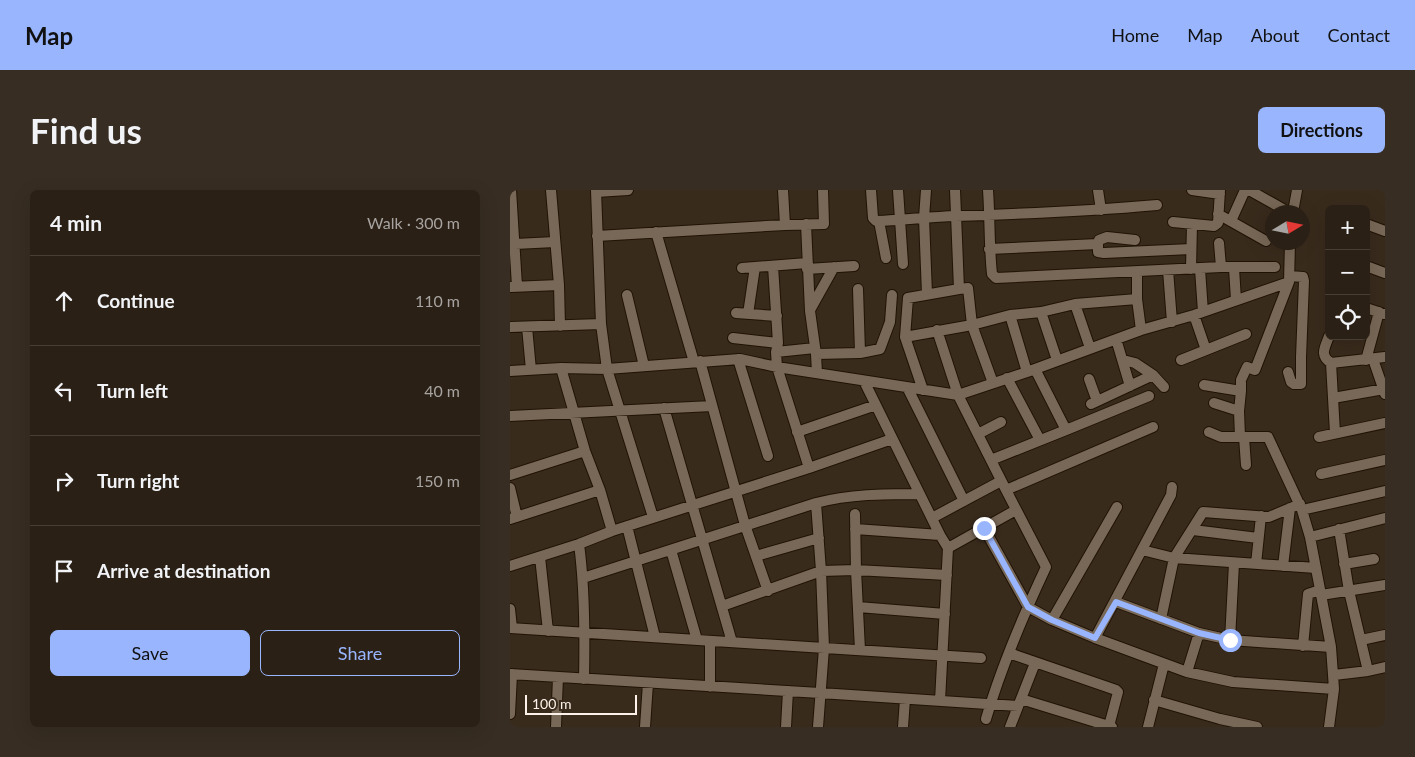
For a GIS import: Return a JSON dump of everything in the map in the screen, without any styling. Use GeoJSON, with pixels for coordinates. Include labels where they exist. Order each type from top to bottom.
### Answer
{"type":"FeatureCollection","features":[{"type":"Feature","properties":{"kind":"street"},"geometry":{"type":"LineString","coordinates":[[551,190],[560,326]]}},
{"type":"Feature","properties":{"kind":"street"},"geometry":{"type":"LineString","coordinates":[[628,190],[596,191],[601,324],[607,369],[654,517]]}},
{"type":"Feature","properties":{"kind":"street"},"geometry":{"type":"LineString","coordinates":[[783,190],[785,224]]}},
{"type":"Feature","properties":{"kind":"street"},"geometry":{"type":"LineString","coordinates":[[597,236],[785,224],[824,224],[823,190]]}},
{"type":"Feature","properties":{"kind":"street"},"geometry":{"type":"LineString","coordinates":[[871,190],[873,218],[876,221],[1101,210],[1157,205]]}},
{"type":"Feature","properties":{"kind":"street"},"geometry":{"type":"LineString","coordinates":[[898,190],[903,264]]}},
{"type":"Feature","properties":{"kind":"street"},"geometry":{"type":"LineString","coordinates":[[926,190],[924,218],[928,294]]}},
{"type":"Feature","properties":{"kind":"street"},"geometry":{"type":"LineString","coordinates":[[955,190],[959,288]]}},
{"type":"Feature","properties":{"kind":"street"},"geometry":{"type":"LineString","coordinates":[[988,190],[990,216],[989,249],[992,274],[996,278],[1221,267],[1275,267]]}},
{"type":"Feature","properties":{"kind":"street"},"geometry":{"type":"LineString","coordinates":[[1098,190],[1101,210]]}},
{"type":"Feature","properties":{"kind":"street"},"geometry":{"type":"LineString","coordinates":[[1173,222],[1214,226],[1218,224],[1220,192],[1192,190]]}},
{"type":"Feature","properties":{"kind":"street"},"geometry":{"type":"LineString","coordinates":[[1231,221],[1247,190],[1276,205]]}},
{"type":"Feature","properties":{"kind":"street"},"geometry":{"type":"LineString","coordinates":[[1291,205],[1297,190]]}},
{"type":"Feature","properties":{"kind":"street"},"geometry":{"type":"LineString","coordinates":[[511,193],[515,244],[513,286],[558,285]]}},
{"type":"Feature","properties":{"kind":"street"},"geometry":{"type":"LineString","coordinates":[[1218,214],[1265,240]]}},
{"type":"Feature","properties":{"kind":"street"},"geometry":{"type":"LineString","coordinates":[[879,221],[886,258]]}},
{"type":"Feature","properties":{"kind":"street"},"geometry":{"type":"LineString","coordinates":[[806,224],[810,311],[817,373]]}},
{"type":"Feature","properties":{"kind":"street"},"geometry":{"type":"LineString","coordinates":[[1192,224],[1191,249],[1196,269],[1198,314],[1206,350]]}},
{"type":"Feature","properties":{"kind":"street"},"geometry":{"type":"LineString","coordinates":[[1370,225],[1385,231]]}},
{"type":"Feature","properties":{"kind":"street"},"geometry":{"type":"LineString","coordinates":[[656,232],[712,406],[745,525],[768,591]]}},
{"type":"Feature","properties":{"kind":"street"},"geometry":{"type":"LineString","coordinates":[[1134,240],[1107,237],[1099,240],[1098,252],[1191,249]]}},
{"type":"Feature","properties":{"kind":"street"},"geometry":{"type":"LineString","coordinates":[[515,244],[555,242]]}},
{"type":"Feature","properties":{"kind":"street"},"geometry":{"type":"LineString","coordinates":[[1219,243],[1221,267]]}},
{"type":"Feature","properties":{"kind":"street"},"geometry":{"type":"LineString","coordinates":[[989,249],[1098,244]]}},
{"type":"Feature","properties":{"kind":"street"},"geometry":{"type":"LineString","coordinates":[[1246,464],[1239,411],[1241,380],[1247,367],[1255,370],[1290,279],[1290,250]]}},
{"type":"Feature","properties":{"kind":"street"},"geometry":{"type":"LineString","coordinates":[[773,266],[777,316],[777,367],[809,468]]}},
{"type":"Feature","properties":{"kind":"street"},"geometry":{"type":"LineString","coordinates":[[742,268],[854,266]]}},
{"type":"Feature","properties":{"kind":"street"},"geometry":{"type":"LineString","coordinates":[[748,314],[756,267]]}},
{"type":"Feature","properties":{"kind":"street"},"geometry":{"type":"LineString","coordinates":[[810,311],[834,267]]}},
{"type":"Feature","properties":{"kind":"street"},"geometry":{"type":"LineString","coordinates":[[1370,267],[1385,273]]}},
{"type":"Feature","properties":{"kind":"street"},"geometry":{"type":"LineString","coordinates":[[1234,268],[1236,300]]}},
{"type":"Feature","properties":{"kind":"street"},"geometry":{"type":"LineString","coordinates":[[1168,270],[1172,322]]}},
{"type":"Feature","properties":{"kind":"street"},"geometry":{"type":"LineString","coordinates":[[1137,272],[1137,299],[1142,330]]}},
{"type":"Feature","properties":{"kind":"street"},"geometry":{"type":"LineString","coordinates":[[510,371],[561,368],[607,369],[738,359],[777,367],[958,395],[1031,371],[1142,330],[1198,314],[1301,276],[1304,281],[1301,384],[1291,382],[1288,372]]}},
{"type":"Feature","properties":{"kind":"street"},"geometry":{"type":"LineString","coordinates":[[923,390],[905,337],[908,298],[959,288],[968,288],[972,325],[993,383]]}},
{"type":"Feature","properties":{"kind":"street"},"geometry":{"type":"LineString","coordinates":[[858,289],[860,353]]}},
{"type":"Feature","properties":{"kind":"street"},"geometry":{"type":"LineString","coordinates":[[733,338],[777,347],[815,351],[860,353],[880,349],[890,322],[892,295]]}},
{"type":"Feature","properties":{"kind":"street"},"geometry":{"type":"LineString","coordinates":[[627,296],[644,366]]}},
{"type":"Feature","properties":{"kind":"street"},"geometry":{"type":"LineString","coordinates":[[905,337],[972,325],[1010,315],[1041,312],[1075,304],[1137,299]]}},
{"type":"Feature","properties":{"kind":"street"},"geometry":{"type":"LineString","coordinates":[[1075,304],[1090,348]]}},
{"type":"Feature","properties":{"kind":"street"},"geometry":{"type":"LineString","coordinates":[[1333,398],[1385,391],[1370,359],[1382,314],[1370,310]]}},
{"type":"Feature","properties":{"kind":"street"},"geometry":{"type":"LineString","coordinates":[[736,312],[777,316]]}},
{"type":"Feature","properties":{"kind":"street"},"geometry":{"type":"LineString","coordinates":[[1041,312],[1057,360]]}},
{"type":"Feature","properties":{"kind":"street"},"geometry":{"type":"LineString","coordinates":[[1010,315],[1031,371],[1066,430]]}},
{"type":"Feature","properties":{"kind":"street"},"geometry":{"type":"LineString","coordinates":[[510,328],[601,324]]}},
{"type":"Feature","properties":{"kind":"street"},"geometry":{"type":"LineString","coordinates":[[527,327],[530,370]]}},
{"type":"Feature","properties":{"kind":"street"},"geometry":{"type":"LineString","coordinates":[[937,330],[958,395],[1046,567],[1009,654],[986,719]]}},
{"type":"Feature","properties":{"kind":"street"},"geometry":{"type":"LineString","coordinates":[[1181,360],[1246,334]]}},
{"type":"Feature","properties":{"kind":"street"},"geometry":{"type":"LineString","coordinates":[[1116,339],[1130,386]]}},
{"type":"Feature","properties":{"kind":"street"},"geometry":{"type":"LineString","coordinates":[[1328,340],[1323,353],[1326,360],[1331,363],[1385,357]]}},
{"type":"Feature","properties":{"kind":"street"},"geometry":{"type":"LineString","coordinates":[[738,359],[768,456]]}},
{"type":"Feature","properties":{"kind":"street"},"geometry":{"type":"LineString","coordinates":[[1123,360],[1135,362],[1153,375],[1164,387]]}},
{"type":"Feature","properties":{"kind":"street"},"geometry":{"type":"LineString","coordinates":[[1331,363],[1335,433]]}},
{"type":"Feature","properties":{"kind":"street"},"geometry":{"type":"LineString","coordinates":[[561,368],[585,451],[600,490],[612,531]]}},
{"type":"Feature","properties":{"kind":"street"},"geometry":{"type":"LineString","coordinates":[[1089,379],[1094,402],[1153,375]]}},
{"type":"Feature","properties":{"kind":"street"},"geometry":{"type":"LineString","coordinates":[[1007,378],[1040,440]]}},
{"type":"Feature","properties":{"kind":"street"},"geometry":{"type":"LineString","coordinates":[[864,380],[919,494],[948,548],[940,701]]}},
{"type":"Feature","properties":{"kind":"street"},"geometry":{"type":"LineString","coordinates":[[1204,385],[1241,391]]}},
{"type":"Feature","properties":{"kind":"street"},"geometry":{"type":"LineString","coordinates":[[908,387],[964,501]]}},
{"type":"Feature","properties":{"kind":"street"},"geometry":{"type":"LineString","coordinates":[[991,460],[1149,396]]}},
{"type":"Feature","properties":{"kind":"street"},"geometry":{"type":"LineString","coordinates":[[1214,403],[1239,411]]}},
{"type":"Feature","properties":{"kind":"street"},"geometry":{"type":"LineString","coordinates":[[797,432],[876,405]]}},
{"type":"Feature","properties":{"kind":"street"},"geometry":{"type":"LineString","coordinates":[[510,416],[712,406]]}},
{"type":"Feature","properties":{"kind":"street"},"geometry":{"type":"LineString","coordinates":[[664,408],[732,642]]}},
{"type":"Feature","properties":{"kind":"street"},"geometry":{"type":"LineString","coordinates":[[978,434],[1001,422]]}},
{"type":"Feature","properties":{"kind":"street"},"geometry":{"type":"LineString","coordinates":[[1319,437],[1385,423]]}},
{"type":"Feature","properties":{"kind":"street"},"geometry":{"type":"LineString","coordinates":[[1006,490],[1153,427]]}},
{"type":"Feature","properties":{"kind":"street"},"geometry":{"type":"LineString","coordinates":[[1209,432],[1221,437],[1268,437],[1310,537],[1331,647],[1334,675],[1329,727]]}},
{"type":"Feature","properties":{"kind":"street"},"geometry":{"type":"LineString","coordinates":[[510,566],[892,439]]}},
{"type":"Feature","properties":{"kind":"street"},"geometry":{"type":"LineString","coordinates":[[510,475],[585,451]]}},
{"type":"Feature","properties":{"kind":"street"},"geometry":{"type":"LineString","coordinates":[[1321,474],[1385,460]]}},
{"type":"Feature","properties":{"kind":"street"},"geometry":{"type":"LineString","coordinates":[[932,518],[1001,480]]}},
{"type":"Feature","properties":{"kind":"street"},"geometry":{"type":"LineString","coordinates":[[1095,638],[1116,602],[1171,495],[1172,487]]}},
{"type":"Feature","properties":{"kind":"street"},"geometry":{"type":"LineString","coordinates":[[510,488],[514,518],[600,490]]}},
{"type":"Feature","properties":{"kind":"street"},"geometry":{"type":"LineString","coordinates":[[1161,619],[1174,558],[1203,512],[1269,517],[1297,507],[1385,491]]}},
{"type":"Feature","properties":{"kind":"street"},"geometry":{"type":"LineString","coordinates":[[583,578],[637,562],[745,525],[836,498],[859,495],[919,494]]}},
{"type":"Feature","properties":{"kind":"street"},"geometry":{"type":"LineString","coordinates":[[816,503],[824,648],[818,727]]}},
{"type":"Feature","properties":{"kind":"street"},"geometry":{"type":"LineString","coordinates":[[1052,620],[1117,507]]}},
{"type":"Feature","properties":{"kind":"street"},"geometry":{"type":"LineString","coordinates":[[1283,566],[1297,507]]}},
{"type":"Feature","properties":{"kind":"street"},"geometry":{"type":"LineString","coordinates":[[948,548],[1016,510]]}},
{"type":"Feature","properties":{"kind":"street"},"geometry":{"type":"LineString","coordinates":[[855,514],[860,650]]}},
{"type":"Feature","properties":{"kind":"street"},"geometry":{"type":"LineString","coordinates":[[1256,564],[1261,516]]}},
{"type":"Feature","properties":{"kind":"street"},"geometry":{"type":"LineString","coordinates":[[1310,537],[1385,518]]}},
{"type":"Feature","properties":{"kind":"street"},"geometry":{"type":"LineString","coordinates":[[627,526],[655,637]]}},
{"type":"Feature","properties":{"kind":"street"},"geometry":{"type":"LineString","coordinates":[[984,528],[1028,607],[1052,620],[1187,672],[1232,682],[1334,689]]}},
{"type":"Feature","properties":{"kind":"street"},"geometry":{"type":"LineString","coordinates":[[1339,529],[1349,591],[1368,671]]}},
{"type":"Feature","properties":{"kind":"street"},"geometry":{"type":"LineString","coordinates":[[855,530],[940,535]]}},
{"type":"Feature","properties":{"kind":"street"},"geometry":{"type":"LineString","coordinates":[[1193,530],[1258,538]]}},
{"type":"Feature","properties":{"kind":"street"},"geometry":{"type":"LineString","coordinates":[[756,556],[819,538]]}},
{"type":"Feature","properties":{"kind":"street"},"geometry":{"type":"LineString","coordinates":[[579,544],[586,633],[584,679]]}},
{"type":"Feature","properties":{"kind":"street"},"geometry":{"type":"LineString","coordinates":[[671,550],[697,640]]}},
{"type":"Feature","properties":{"kind":"street"},"geometry":{"type":"LineString","coordinates":[[1142,550],[1174,558],[1316,568]]}},
{"type":"Feature","properties":{"kind":"street"},"geometry":{"type":"LineString","coordinates":[[540,556],[548,630]]}},
{"type":"Feature","properties":{"kind":"street"},"geometry":{"type":"LineString","coordinates":[[1344,564],[1374,559]]}},
{"type":"Feature","properties":{"kind":"street"},"geometry":{"type":"LineString","coordinates":[[1230,640],[1234,563]]}},
{"type":"Feature","properties":{"kind":"street"},"geometry":{"type":"LineString","coordinates":[[722,606],[821,572],[856,570],[947,575]]}},
{"type":"Feature","properties":{"kind":"street"},"geometry":{"type":"LineString","coordinates":[[1302,646],[1308,594],[1349,591],[1385,585]]}},
{"type":"Feature","properties":{"kind":"street"},"geometry":{"type":"LineString","coordinates":[[1116,602],[1199,633],[1230,640],[1331,647]]}},
{"type":"Feature","properties":{"kind":"street"},"geometry":{"type":"LineString","coordinates":[[858,607],[945,614]]}},
{"type":"Feature","properties":{"kind":"street"},"geometry":{"type":"LineString","coordinates":[[510,609],[511,628],[981,658]]}},
{"type":"Feature","properties":{"kind":"street"},"geometry":{"type":"LineString","coordinates":[[1187,672],[1199,633]]}},
{"type":"Feature","properties":{"kind":"street"},"geometry":{"type":"LineString","coordinates":[[1361,640],[1385,635]]}},
{"type":"Feature","properties":{"kind":"street"},"geometry":{"type":"LineString","coordinates":[[710,641],[710,687]]}},
{"type":"Feature","properties":{"kind":"street"},"geometry":{"type":"LineString","coordinates":[[510,714],[511,674],[820,692],[990,705],[1019,703],[1110,727],[1118,692],[1116,690],[1009,654]]}},
{"type":"Feature","properties":{"kind":"street"},"geometry":{"type":"LineString","coordinates":[[1010,727],[1035,663]]}},
{"type":"Feature","properties":{"kind":"street"},"geometry":{"type":"LineString","coordinates":[[1148,727],[1164,664]]}},
{"type":"Feature","properties":{"kind":"street"},"geometry":{"type":"LineString","coordinates":[[1334,675],[1385,667]]}},
{"type":"Feature","properties":{"kind":"street"},"geometry":{"type":"LineString","coordinates":[[556,727],[558,677]]}},
{"type":"Feature","properties":{"kind":"street"},"geometry":{"type":"LineString","coordinates":[[646,727],[648,683]]}},
{"type":"Feature","properties":{"kind":"street"},"geometry":{"type":"LineString","coordinates":[[786,727],[788,691]]}},
{"type":"Feature","properties":{"kind":"street"},"geometry":{"type":"LineString","coordinates":[[903,727],[905,698]]}},
{"type":"Feature","properties":{"kind":"street"},"geometry":{"type":"LineString","coordinates":[[1154,700],[1219,723],[1258,727]]}},
{"type":"Feature","properties":{"kind":"route"},"geometry":{"type":"LineString","coordinates":[[984,528],[1028,607],[1052,620],[1095,638],[1116,602],[1199,633],[1230,640]]}}]}
